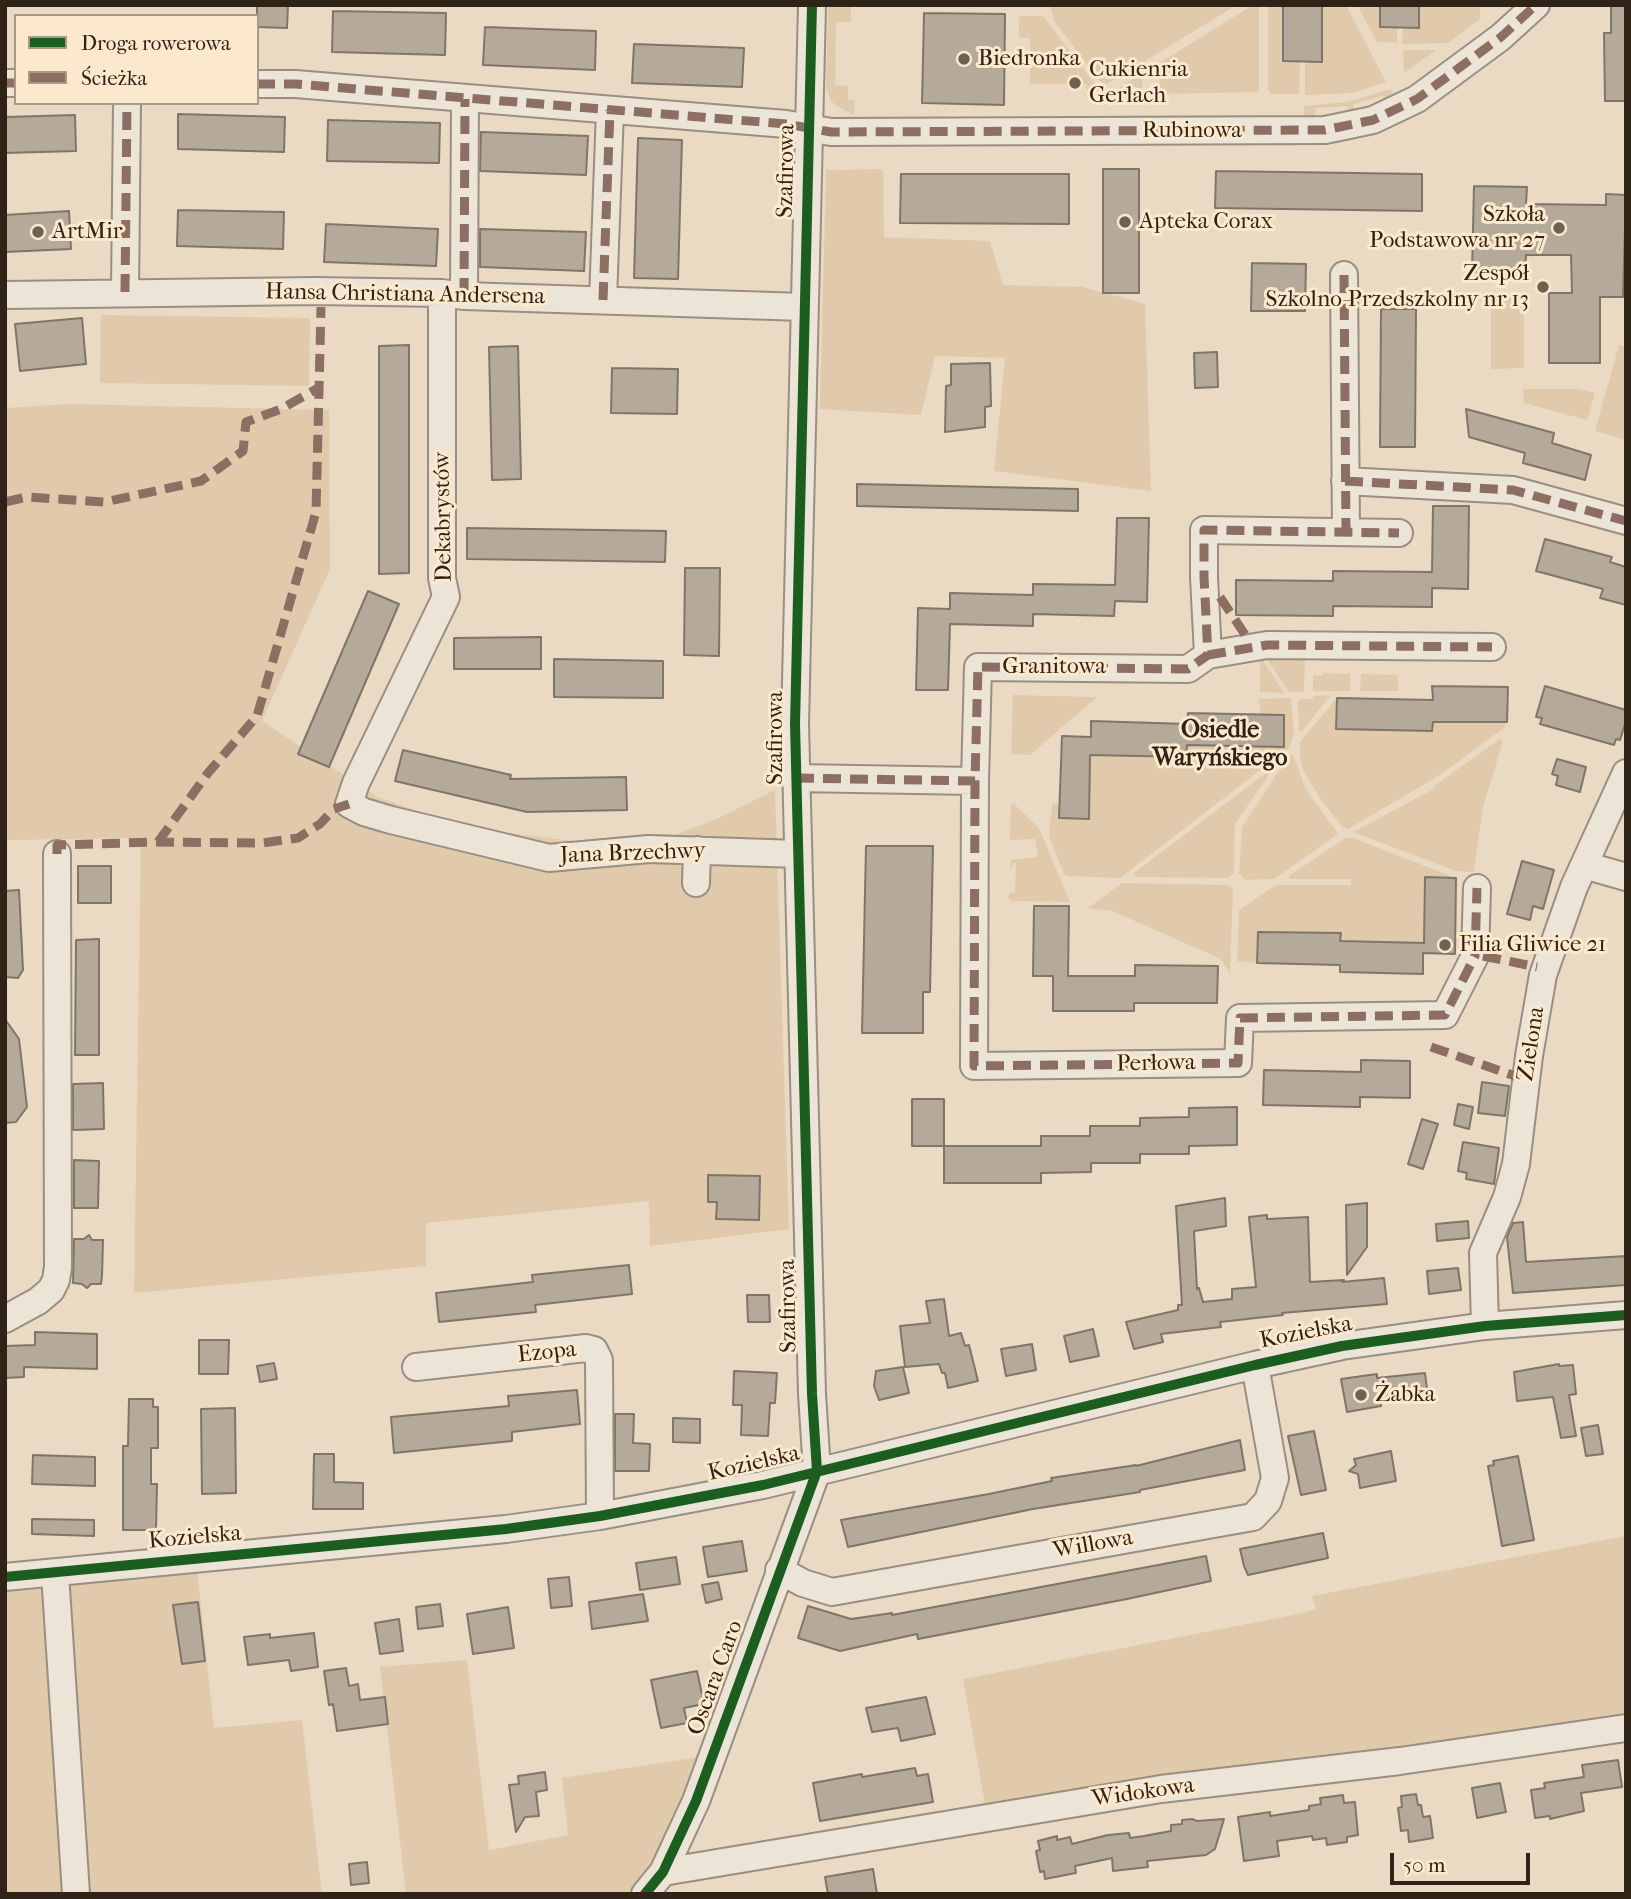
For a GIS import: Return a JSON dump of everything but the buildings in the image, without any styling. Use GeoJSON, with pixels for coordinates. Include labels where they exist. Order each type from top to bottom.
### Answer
{"type":"FeatureCollection","features":[{"type":"Feature","properties":{"kind":"street","name":"Szafirowa"},"geometry":{"type":"LineString","coordinates":[[812,5],[795,724],[812,1394],[817,1471]]}},
{"type":"Feature","properties":{"kind":"street","name":"Rubinowa"},"geometry":{"type":"LineString","coordinates":[[259,84],[295,84],[809,126],[831,132],[1289,131],[1337,128],[1373,120],[1417,99],[1501,37],[1536,5]]}},
{"type":"Feature","properties":{"kind":"street","name":"Dekabrystów"},"geometry":{"type":"LineString","coordinates":[[349,804],[355,783],[446,597],[442,566],[453,295],[465,99]]}},
{"type":"Feature","properties":{"kind":"street"},"geometry":{"type":"LineString","coordinates":[[125,292],[127,105]]}},
{"type":"Feature","properties":{"kind":"street"},"geometry":{"type":"LineString","coordinates":[[603,300],[610,110]]}},
{"type":"Feature","properties":{"kind":"street"},"geometry":{"type":"LineString","coordinates":[[1344,275],[1346,532]]}},
{"type":"Feature","properties":{"kind":"street","name":"Hansa Christiana Andersena"},"geometry":{"type":"LineString","coordinates":[[5,295],[315,291],[804,307]]}},
{"type":"Feature","properties":{"kind":"street"},"geometry":{"type":"LineString","coordinates":[[1345,481],[1513,490],[1626,521]]}},
{"type":"Feature","properties":{"kind":"street"},"geometry":{"type":"LineString","coordinates":[[1208,655],[1204,530],[1398,533]]}},
{"type":"Feature","properties":{"kind":"street","name":"Granitowa"},"geometry":{"type":"LineString","coordinates":[[975,781],[978,667],[1188,669],[1208,655],[1267,645],[1492,647]]}},
{"type":"Feature","properties":{"kind":"street","name":"Zielona"},"geometry":{"type":"LineString","coordinates":[[1485,1326],[1483,1253],[1507,1197],[1516,1164],[1529,1056],[1543,975],[1584,865],[1626,773]]}},
{"type":"Feature","properties":{"kind":"street"},"geometry":{"type":"LineString","coordinates":[[796,779],[975,781]]}},
{"type":"Feature","properties":{"kind":"street","name":"Perłowa"},"geometry":{"type":"LineString","coordinates":[[975,781],[974,1066],[1238,1063],[1240,1018],[1445,1015],[1475,956],[1477,888]]}},
{"type":"Feature","properties":{"kind":"street","name":"Jana Brzechwy"},"geometry":{"type":"LineString","coordinates":[[349,804],[364,812],[391,820],[549,858],[649,849],[798,854]]}},
{"type":"Feature","properties":{"kind":"street"},"geometry":{"type":"LineString","coordinates":[[696,883],[697,850]]}},
{"type":"Feature","properties":{"kind":"street"},"geometry":{"type":"LineString","coordinates":[[5,1319],[38,1301],[51,1290],[58,1267],[57,854]]}},
{"type":"Feature","properties":{"kind":"street"},"geometry":{"type":"LineString","coordinates":[[1584,865],[1626,877]]}},
{"type":"Feature","properties":{"kind":"street","name":"Kozielska"},"geometry":{"type":"LineString","coordinates":[[5,1577],[493,1530],[600,1516],[682,1502],[1255,1365],[1381,1340],[1485,1326],[1626,1315]]}},
{"type":"Feature","properties":{"kind":"street","name":"Ezopa"},"geometry":{"type":"LineString","coordinates":[[416,1367],[586,1348],[594,1350],[599,1360],[600,1516]]}},
{"type":"Feature","properties":{"kind":"street","name":"Willowa"},"geometry":{"type":"LineString","coordinates":[[779,1570],[803,1583],[832,1592],[1253,1517],[1268,1501],[1275,1478],[1255,1365]]}},
{"type":"Feature","properties":{"kind":"street","name":"Oscara Caro"},"geometry":{"type":"LineString","coordinates":[[645,1894],[663,1872],[695,1801],[817,1471]]}},
{"type":"Feature","properties":{"kind":"street"},"geometry":{"type":"LineString","coordinates":[[55,1573],[76,1894]]}},
{"type":"Feature","properties":{"kind":"street","name":"Widokowa"},"geometry":{"type":"LineString","coordinates":[[663,1872],[1161,1789],[1400,1761],[1626,1728]]}},
{"type":"Feature","properties":{"kind":"shaded area"},"geometry":{"type":"Polygon","coordinates":[[[828,5],[851,5],[851,22],[836,22],[835,85],[848,86],[848,100],[855,100],[854,115],[831,101],[826,88],[828,5]]]}},
{"type":"Feature","properties":{"kind":"shaded area"},"geometry":{"type":"Polygon","coordinates":[[[1050,5],[1237,5],[1104,86],[1054,21],[1050,5]]]}},
{"type":"Feature","properties":{"kind":"shaded area"},"geometry":{"type":"Polygon","coordinates":[[[1253,5],[1259,7],[1259,92],[1159,94],[1159,77],[1142,77],[1142,95],[1139,95],[1138,87],[1123,87],[1122,94],[1114,95],[1114,91],[1253,5]]]}},
{"type":"Feature","properties":{"kind":"shaded area"},"geometry":{"type":"Polygon","coordinates":[[[1268,5],[1283,5],[1283,61],[1300,61],[1299,94],[1271,94],[1268,90],[1268,5]]]}},
{"type":"Feature","properties":{"kind":"shaded area"},"geometry":{"type":"Polygon","coordinates":[[[1322,5],[1346,5],[1386,82],[1353,93],[1305,95],[1305,61],[1322,5]]]}},
{"type":"Feature","properties":{"kind":"shaded area"},"geometry":{"type":"Polygon","coordinates":[[[1357,5],[1380,5],[1380,27],[1397,28],[1397,43],[1377,42],[1357,5]]]}},
{"type":"Feature","properties":{"kind":"shaded area"},"geometry":{"type":"Polygon","coordinates":[[[1419,5],[1480,5],[1480,19],[1448,43],[1402,44],[1403,28],[1419,28],[1419,5]]]}},
{"type":"Feature","properties":{"kind":"shaded area"},"geometry":{"type":"Polygon","coordinates":[[[1043,16],[1096,85],[1096,93],[1087,96],[1087,84],[1030,84],[1030,38],[1019,38],[1019,18],[1043,16]]]}},
{"type":"Feature","properties":{"kind":"shaded area"},"geometry":{"type":"Polygon","coordinates":[[[1403,50],[1436,50],[1404,73],[1403,50]]]}},
{"type":"Feature","properties":{"kind":"shaded area"},"geometry":{"type":"Polygon","coordinates":[[[1391,89],[1396,101],[1385,106],[1383,96],[1353,104],[1354,116],[1350,118],[1348,106],[1316,108],[1314,119],[1304,119],[1304,106],[1348,102],[1391,89]]]}},
{"type":"Feature","properties":{"kind":"shaded area"},"geometry":{"type":"Polygon","coordinates":[[[883,169],[884,237],[990,241],[1003,285],[1083,287],[1145,304],[1151,491],[994,471],[1005,358],[935,356],[921,415],[820,409],[826,170],[883,169]]]}},
{"type":"Feature","properties":{"kind":"shaded area"},"geometry":{"type":"Polygon","coordinates":[[[1524,296],[1524,368],[1491,369],[1491,297],[1524,296]]]}},
{"type":"Feature","properties":{"kind":"shaded area"},"geometry":{"type":"Polygon","coordinates":[[[101,315],[310,318],[309,386],[100,383],[101,315]]]}},
{"type":"Feature","properties":{"kind":"shaded area"},"geometry":{"type":"Polygon","coordinates":[[[1619,345],[1626,347],[1626,440],[1595,431],[1619,345]]]}},
{"type":"Feature","properties":{"kind":"shaded area"},"geometry":{"type":"Polygon","coordinates":[[[1523,389],[1577,389],[1595,393],[1587,420],[1524,403],[1523,389]]]}},
{"type":"Feature","properties":{"kind":"shaded area"},"geometry":{"type":"Polygon","coordinates":[[[71,404],[329,410],[330,569],[262,721],[377,797],[482,830],[575,841],[643,834],[675,835],[719,818],[775,790],[789,1229],[650,1246],[649,1201],[426,1223],[426,1266],[134,1293],[141,838],[5,840],[5,408],[71,404]]]}},
{"type":"Feature","properties":{"kind":"shaded area"},"geometry":{"type":"Polygon","coordinates":[[[1262,652],[1305,653],[1304,692],[1289,692],[1262,652]]]}},
{"type":"Feature","properties":{"kind":"shaded area"},"geometry":{"type":"Polygon","coordinates":[[[1260,656],[1284,693],[1260,692],[1260,656]]]}},
{"type":"Feature","properties":{"kind":"shaded area"},"geometry":{"type":"Polygon","coordinates":[[[1323,673],[1350,674],[1350,691],[1313,691],[1313,675],[1322,676],[1323,673]]]}},
{"type":"Feature","properties":{"kind":"shaded area"},"geometry":{"type":"Polygon","coordinates":[[[1361,674],[1398,675],[1398,691],[1360,691],[1361,674]]]}},
{"type":"Feature","properties":{"kind":"shaded area"},"geometry":{"type":"Polygon","coordinates":[[[1013,695],[1096,698],[1030,755],[1011,754],[1013,695]]]}},
{"type":"Feature","properties":{"kind":"shaded area"},"geometry":{"type":"Polygon","coordinates":[[[1331,695],[1301,732],[1299,731],[1298,703],[1301,699],[1331,695]]]}},
{"type":"Feature","properties":{"kind":"shaded area"},"geometry":{"type":"Polygon","coordinates":[[[1291,698],[1294,734],[1289,748],[1120,878],[1064,874],[1049,836],[1052,803],[1089,818],[1090,755],[1186,757],[1187,745],[1283,747],[1284,716],[1261,715],[1259,699],[1291,698]]]}},
{"type":"Feature","properties":{"kind":"shaded area"},"geometry":{"type":"Polygon","coordinates":[[[1337,698],[1336,729],[1432,731],[1433,722],[1507,722],[1504,728],[1437,777],[1348,829],[1342,827],[1320,798],[1303,770],[1300,758],[1300,742],[1337,698]]]}},
{"type":"Feature","properties":{"kind":"shaded area"},"geometry":{"type":"Polygon","coordinates":[[[1500,739],[1503,742],[1483,806],[1474,872],[1456,871],[1353,832],[1432,790],[1500,739]]]}},
{"type":"Feature","properties":{"kind":"shaded area"},"geometry":{"type":"Polygon","coordinates":[[[1289,755],[1293,755],[1306,789],[1338,834],[1274,879],[1245,880],[1239,873],[1242,827],[1289,755]]]}},
{"type":"Feature","properties":{"kind":"shaded area"},"geometry":{"type":"Polygon","coordinates":[[[1275,766],[1235,824],[1234,873],[1228,878],[1136,877],[1134,873],[1275,766]]]}},
{"type":"Feature","properties":{"kind":"shaded area"},"geometry":{"type":"Polygon","coordinates":[[[1013,803],[1039,828],[1070,902],[1011,901],[1008,897],[1010,893],[1015,893],[1016,863],[1010,867],[1011,860],[1038,857],[1035,839],[1010,840],[1013,803]]]}},
{"type":"Feature","properties":{"kind":"shaded area"},"geometry":{"type":"Polygon","coordinates":[[[1345,838],[1353,838],[1456,878],[1425,878],[1424,943],[1340,941],[1341,934],[1258,933],[1257,963],[1237,961],[1239,910],[1276,885],[1351,885],[1351,879],[1290,879],[1289,876],[1345,838]]]}},
{"type":"Feature","properties":{"kind":"shaded area"},"geometry":{"type":"Polygon","coordinates":[[[1122,883],[1227,885],[1233,889],[1230,972],[1219,958],[1112,911],[1088,908],[1122,883]]]}},
{"type":"Feature","properties":{"kind":"shaded area"},"geometry":{"type":"Polygon","coordinates":[[[1626,1536],[1626,1721],[986,1810],[963,1679],[1298,1614],[1316,1609],[1312,1596],[1626,1536]]]}},
{"type":"Feature","properties":{"kind":"shaded area"},"geometry":{"type":"Polygon","coordinates":[[[196,1559],[214,1728],[302,1720],[322,1894],[5,1894],[5,1577],[196,1559]]]}},
{"type":"Feature","properties":{"kind":"shaded area"},"geometry":{"type":"Polygon","coordinates":[[[467,1660],[489,1850],[568,1835],[562,1778],[699,1757],[654,1865],[631,1894],[406,1894],[380,1667],[467,1660]]]}},
{"type":"Feature","properties":{"kind":"marked path"},"geometry":{"type":"LineString","coordinates":[[259,84],[295,84],[786,124],[831,132],[1325,130],[1373,120],[1417,99],[1501,37],[1536,5]]}},
{"type":"Feature","properties":{"kind":"marked path"},"geometry":{"type":"LineString","coordinates":[[5,83],[14,83]]}},
{"type":"Feature","properties":{"kind":"marked path"},"geometry":{"type":"LineString","coordinates":[[464,296],[465,99]]}},
{"type":"Feature","properties":{"kind":"marked path"},"geometry":{"type":"LineString","coordinates":[[125,292],[127,105]]}},
{"type":"Feature","properties":{"kind":"marked path"},"geometry":{"type":"LineString","coordinates":[[603,300],[610,110]]}},
{"type":"Feature","properties":{"kind":"marked path"},"geometry":{"type":"LineString","coordinates":[[1344,275],[1346,532]]}},
{"type":"Feature","properties":{"kind":"marked path"},"geometry":{"type":"LineString","coordinates":[[158,842],[208,773],[257,716],[316,512],[321,307]]}},
{"type":"Feature","properties":{"kind":"marked path"},"geometry":{"type":"LineString","coordinates":[[5,502],[27,497],[105,502],[201,481],[243,451],[246,422],[281,409],[320,387]]}},
{"type":"Feature","properties":{"kind":"marked path"},"geometry":{"type":"LineString","coordinates":[[1345,481],[1513,490],[1626,521]]}},
{"type":"Feature","properties":{"kind":"marked path"},"geometry":{"type":"LineString","coordinates":[[796,778],[975,781],[978,667],[1188,669],[1208,655],[1204,530],[1399,533]]}},
{"type":"Feature","properties":{"kind":"marked path"},"geometry":{"type":"LineString","coordinates":[[1220,597],[1246,636]]}},
{"type":"Feature","properties":{"kind":"marked path"},"geometry":{"type":"LineString","coordinates":[[1208,655],[1267,645],[1492,647]]}},
{"type":"Feature","properties":{"kind":"marked path"},"geometry":{"type":"LineString","coordinates":[[975,781],[974,1066],[1238,1063],[1240,1018],[1445,1015],[1475,956],[1477,888]]}},
{"type":"Feature","properties":{"kind":"marked path"},"geometry":{"type":"LineString","coordinates":[[57,854],[57,845],[262,843],[298,838],[320,824],[334,809],[349,804]]}},
{"type":"Feature","properties":{"kind":"marked path"},"geometry":{"type":"LineString","coordinates":[[1483,956],[1537,967]]}},
{"type":"Feature","properties":{"kind":"marked path"},"geometry":{"type":"LineString","coordinates":[[1431,1047],[1521,1078]]}},
{"type":"Feature","properties":{"kind":"cycle path"},"geometry":{"type":"LineString","coordinates":[[645,1894],[663,1872],[696,1801],[817,1471],[812,1394],[795,724],[812,5]]}},
{"type":"Feature","properties":{"kind":"cycle path"},"geometry":{"type":"LineString","coordinates":[[5,1577],[506,1529],[600,1516],[763,1485],[1342,1346],[1485,1326],[1626,1315]]}},
{"type":"Feature","properties":{"kind":"place","name":"Biedronka"},"geometry":{"type":"Point","coordinates":[964,59]}},
{"type":"Feature","properties":{"kind":"place","name":"Cukienria Gerlach"},"geometry":{"type":"Point","coordinates":[1075,83]}},
{"type":"Feature","properties":{"kind":"place","name":"Apteka Corax"},"geometry":{"type":"Point","coordinates":[1125,222]}},
{"type":"Feature","properties":{"kind":"place","name":"Szkoła Podstawowa nr 27"},"geometry":{"type":"Point","coordinates":[1559,228]}},
{"type":"Feature","properties":{"kind":"place","name":"ArtMir"},"geometry":{"type":"Point","coordinates":[38,232]}},
{"type":"Feature","properties":{"kind":"place","name":"Zespół Szkolno-Przedszkolny nr 13"},"geometry":{"type":"Point","coordinates":[1543,287]}},
{"type":"Feature","properties":{"kind":"place","name":"Filia Gliwice 21"},"geometry":{"type":"Point","coordinates":[1445,945]}},
{"type":"Feature","properties":{"kind":"place","name":"Żabka"},"geometry":{"type":"Point","coordinates":[1361,1395]}},
{"type":"Feature","properties":{"kind":"district","name":"Osiedle Waryńskiego"},"geometry":{"type":"Point","coordinates":[1220,745]}}]}
